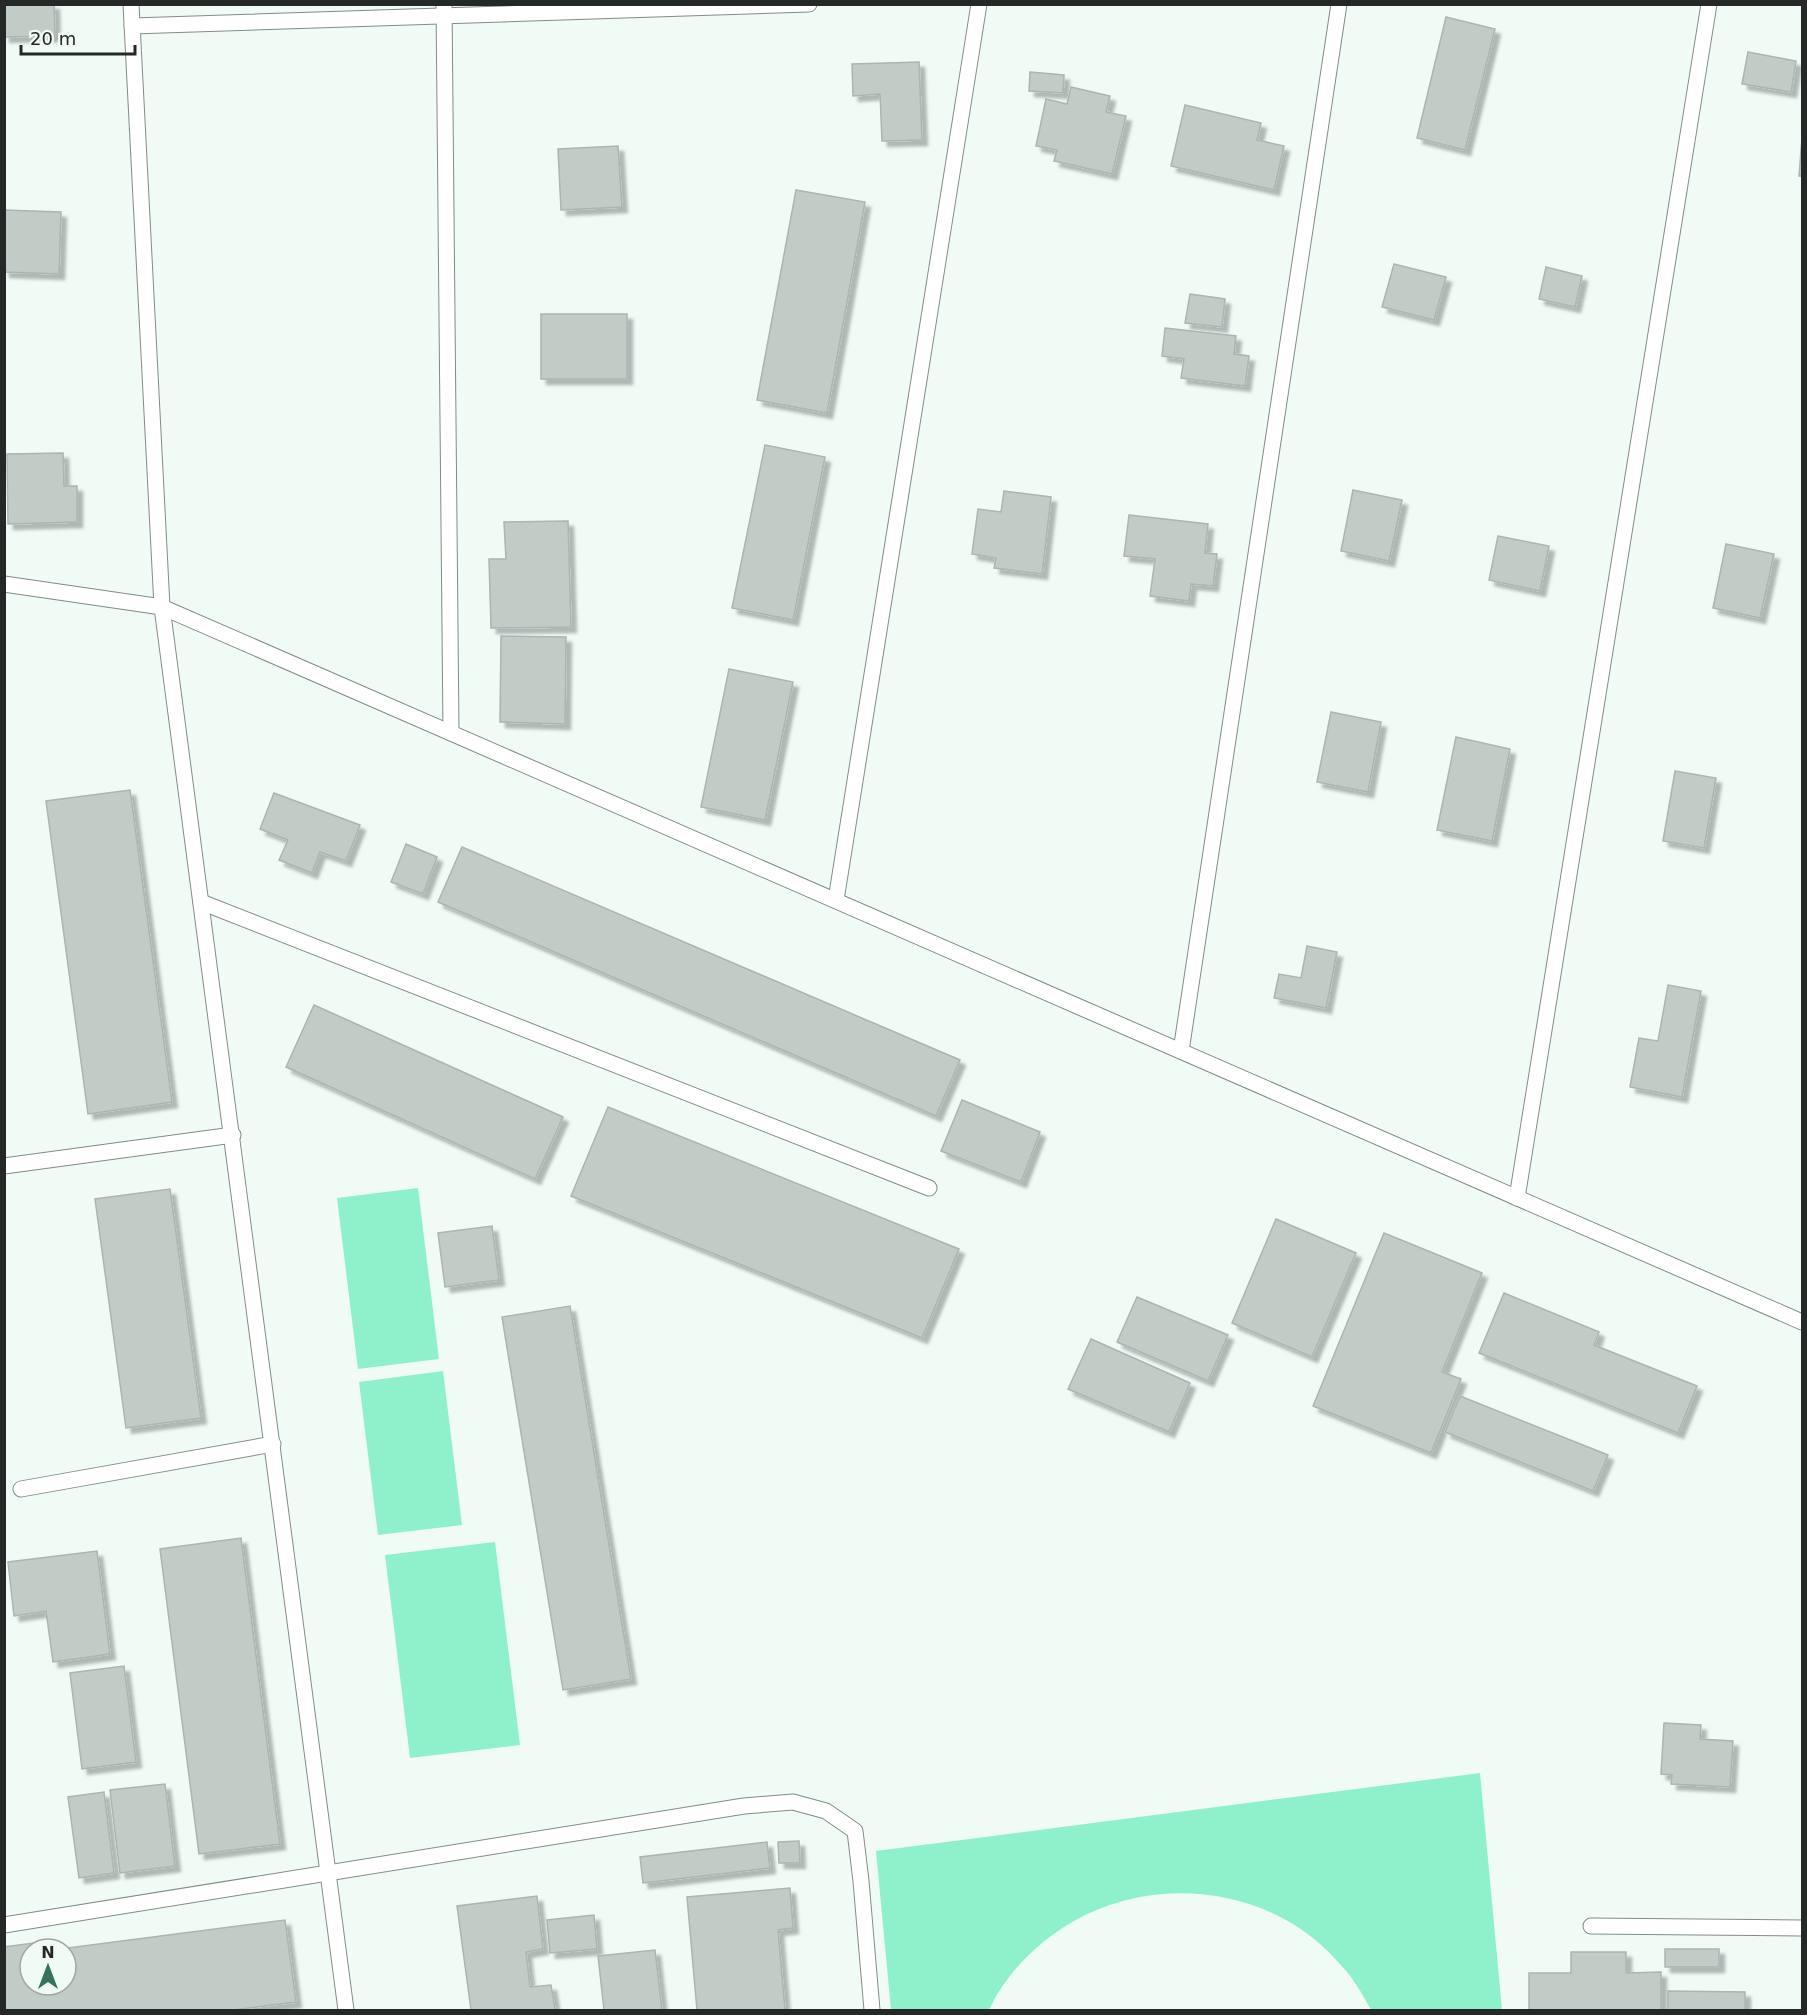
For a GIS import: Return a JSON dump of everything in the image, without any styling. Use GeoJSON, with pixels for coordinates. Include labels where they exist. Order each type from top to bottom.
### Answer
{"type":"FeatureCollection","features":[{"type":"Feature","properties":{"kind":"lane"},"geometry":{"type":"LineString","coordinates":[[131,4],[162,607],[346,2010]]}},
{"type":"Feature","properties":{"kind":"lane"},"geometry":{"type":"LineString","coordinates":[[132,26],[445,10],[809,4]]}},
{"type":"Feature","properties":{"kind":"lane"},"geometry":{"type":"LineString","coordinates":[[836,900],[979,4]]}},
{"type":"Feature","properties":{"kind":"lane"},"geometry":{"type":"LineString","coordinates":[[1181,1051],[1339,4]]}},
{"type":"Feature","properties":{"kind":"lane"},"geometry":{"type":"LineString","coordinates":[[1517,1198],[1709,4]]}},
{"type":"Feature","properties":{"kind":"lane"},"geometry":{"type":"LineString","coordinates":[[445,10],[451,733]]}},
{"type":"Feature","properties":{"kind":"lane"},"geometry":{"type":"LineString","coordinates":[[4,584],[162,607],[1803,1322]]}},
{"type":"Feature","properties":{"kind":"lane"},"geometry":{"type":"LineString","coordinates":[[201,902],[929,1188]]}},
{"type":"Feature","properties":{"kind":"lane"},"geometry":{"type":"LineString","coordinates":[[4,1166],[233,1135]]}},
{"type":"Feature","properties":{"kind":"lane"},"geometry":{"type":"LineString","coordinates":[[21,1489],[273,1444]]}},
{"type":"Feature","properties":{"kind":"lane"},"geometry":{"type":"LineString","coordinates":[[4,1925],[744,1806],[793,1802],[826,1810],[855,1831],[872,2010]]}},
{"type":"Feature","properties":{"kind":"lane"},"geometry":{"type":"LineString","coordinates":[[1591,1926],[1803,1928]]}},
{"type":"Feature","properties":{"kind":"green space"},"geometry":{"type":"Polygon","coordinates":[[[418,1188],[439,1359],[358,1369],[337,1198],[418,1188]]]}},
{"type":"Feature","properties":{"kind":"green space"},"geometry":{"type":"Polygon","coordinates":[[[443,1371],[462,1525],[378,1535],[359,1382],[443,1371]]]}},
{"type":"Feature","properties":{"kind":"green space"},"geometry":{"type":"Polygon","coordinates":[[[495,1542],[520,1745],[410,1758],[385,1555],[495,1542]]]}},
{"type":"Feature","properties":{"kind":"green space"},"geometry":{"type":"Polygon","coordinates":[[[1480,1773],[1502,2010],[1371,2010],[1348,1973],[1338,1962],[1311,1937],[1281,1917],[1247,1903],[1212,1896],[1176,1893],[1140,1897],[1105,1907],[1059,1930],[1035,1949],[1014,1971],[989,2010],[891,2010],[876,1851],[1480,1773]]]}},
{"type":"Feature","properties":{"kind":"building"},"geometry":{"type":"Polygon","coordinates":[[[4,4],[54,4],[55,36],[4,37],[4,4]]]}},
{"type":"Feature","properties":{"kind":"building"},"geometry":{"type":"Polygon","coordinates":[[[1446,17],[1495,29],[1465,150],[1417,138],[1446,17]]]}},
{"type":"Feature","properties":{"kind":"building"},"geometry":{"type":"Polygon","coordinates":[[[1748,52],[1796,61],[1791,92],[1742,84],[1748,52]]]}},
{"type":"Feature","properties":{"kind":"building"},"geometry":{"type":"Polygon","coordinates":[[[919,62],[922,140],[882,141],[880,94],[853,96],[852,64],[919,62]]]}},
{"type":"Feature","properties":{"kind":"building"},"geometry":{"type":"Polygon","coordinates":[[[1030,72],[1064,75],[1063,93],[1029,91],[1030,72]]]}},
{"type":"Feature","properties":{"kind":"building"},"geometry":{"type":"Polygon","coordinates":[[[1071,87],[1110,96],[1106,112],[1126,116],[1112,174],[1054,161],[1057,150],[1036,146],[1046,99],[1067,104],[1071,87]]]}},
{"type":"Feature","properties":{"kind":"building"},"geometry":{"type":"Polygon","coordinates":[[[1185,105],[1261,123],[1257,140],[1284,146],[1274,190],[1171,166],[1185,105]]]}},
{"type":"Feature","properties":{"kind":"building"},"geometry":{"type":"Polygon","coordinates":[[[1802,138],[1802,176],[1799,176],[1802,138]]]}},
{"type":"Feature","properties":{"kind":"building"},"geometry":{"type":"Polygon","coordinates":[[[618,146],[622,207],[561,210],[558,149],[618,146]]]}},
{"type":"Feature","properties":{"kind":"building"},"geometry":{"type":"Polygon","coordinates":[[[796,190],[865,202],[827,413],[757,400],[796,190]]]}},
{"type":"Feature","properties":{"kind":"building"},"geometry":{"type":"Polygon","coordinates":[[[4,210],[61,212],[59,274],[4,272],[4,210]]]}},
{"type":"Feature","properties":{"kind":"building"},"geometry":{"type":"Polygon","coordinates":[[[1394,264],[1446,277],[1434,320],[1382,307],[1394,264]]]}},
{"type":"Feature","properties":{"kind":"building"},"geometry":{"type":"Polygon","coordinates":[[[1546,267],[1582,276],[1575,307],[1539,299],[1546,267]]]}},
{"type":"Feature","properties":{"kind":"building"},"geometry":{"type":"Polygon","coordinates":[[[1190,294],[1225,299],[1222,327],[1185,323],[1190,294]]]}},
{"type":"Feature","properties":{"kind":"building"},"geometry":{"type":"Polygon","coordinates":[[[541,314],[627,314],[627,379],[541,379],[541,314]]]}},
{"type":"Feature","properties":{"kind":"building"},"geometry":{"type":"Polygon","coordinates":[[[1165,328],[1236,336],[1234,354],[1249,356],[1245,386],[1181,378],[1184,359],[1162,356],[1165,328]]]}},
{"type":"Feature","properties":{"kind":"building"},"geometry":{"type":"Polygon","coordinates":[[[765,445],[825,457],[793,620],[732,608],[765,445]]]}},
{"type":"Feature","properties":{"kind":"building"},"geometry":{"type":"Polygon","coordinates":[[[63,453],[64,486],[77,486],[77,522],[8,524],[7,454],[63,453]]]}},
{"type":"Feature","properties":{"kind":"building"},"geometry":{"type":"Polygon","coordinates":[[[1353,490],[1402,500],[1389,561],[1341,551],[1353,490]]]}},
{"type":"Feature","properties":{"kind":"building"},"geometry":{"type":"Polygon","coordinates":[[[1004,491],[1051,497],[1042,574],[994,568],[996,558],[972,554],[978,509],[1001,512],[1004,491]]]}},
{"type":"Feature","properties":{"kind":"building"},"geometry":{"type":"Polygon","coordinates":[[[1129,515],[1208,524],[1205,553],[1217,554],[1213,586],[1191,584],[1189,601],[1150,596],[1155,559],[1124,556],[1129,515]]]}},
{"type":"Feature","properties":{"kind":"building"},"geometry":{"type":"Polygon","coordinates":[[[568,521],[571,627],[491,628],[489,559],[506,559],[504,522],[568,521]]]}},
{"type":"Feature","properties":{"kind":"building"},"geometry":{"type":"Polygon","coordinates":[[[1498,536],[1549,546],[1540,591],[1489,580],[1498,536]]]}},
{"type":"Feature","properties":{"kind":"building"},"geometry":{"type":"Polygon","coordinates":[[[1726,544],[1774,554],[1760,618],[1713,608],[1726,544]]]}},
{"type":"Feature","properties":{"kind":"building"},"geometry":{"type":"Polygon","coordinates":[[[501,636],[566,637],[565,724],[500,722],[501,636]]]}},
{"type":"Feature","properties":{"kind":"building"},"geometry":{"type":"Polygon","coordinates":[[[729,669],[793,682],[765,820],[701,807],[729,669]]]}},
{"type":"Feature","properties":{"kind":"building"},"geometry":{"type":"Polygon","coordinates":[[[1331,712],[1381,722],[1368,792],[1317,782],[1331,712]]]}},
{"type":"Feature","properties":{"kind":"building"},"geometry":{"type":"Polygon","coordinates":[[[1456,737],[1510,749],[1492,841],[1437,830],[1456,737]]]}},
{"type":"Feature","properties":{"kind":"building"},"geometry":{"type":"Polygon","coordinates":[[[1675,771],[1716,778],[1704,848],[1663,841],[1675,771]]]}},
{"type":"Feature","properties":{"kind":"building"},"geometry":{"type":"Polygon","coordinates":[[[130,790],[172,1102],[88,1114],[46,801],[130,790]]]}},
{"type":"Feature","properties":{"kind":"building"},"geometry":{"type":"Polygon","coordinates":[[[274,793],[360,825],[346,861],[320,852],[312,873],[279,860],[288,840],[260,829],[274,793]]]}},
{"type":"Feature","properties":{"kind":"building"},"geometry":{"type":"Polygon","coordinates":[[[406,844],[437,857],[423,894],[391,882],[406,844]]]}},
{"type":"Feature","properties":{"kind":"building"},"geometry":{"type":"Polygon","coordinates":[[[462,847],[960,1060],[936,1116],[438,902],[462,847]]]}},
{"type":"Feature","properties":{"kind":"building"},"geometry":{"type":"Polygon","coordinates":[[[1307,946],[1337,952],[1326,1008],[1274,998],[1279,974],[1301,978],[1307,946]]]}},
{"type":"Feature","properties":{"kind":"building"},"geometry":{"type":"Polygon","coordinates":[[[1668,985],[1701,991],[1682,1097],[1630,1087],[1639,1038],[1658,1041],[1668,985]]]}},
{"type":"Feature","properties":{"kind":"building"},"geometry":{"type":"Polygon","coordinates":[[[314,1005],[563,1117],[535,1179],[286,1067],[314,1005]]]}},
{"type":"Feature","properties":{"kind":"building"},"geometry":{"type":"Polygon","coordinates":[[[962,1100],[1040,1132],[1021,1182],[941,1151],[962,1100]]]}},
{"type":"Feature","properties":{"kind":"building"},"geometry":{"type":"Polygon","coordinates":[[[608,1107],[959,1249],[922,1338],[571,1196],[608,1107]]]}},
{"type":"Feature","properties":{"kind":"building"},"geometry":{"type":"Polygon","coordinates":[[[170,1189],[201,1418],[126,1428],[95,1199],[170,1189]]]}},
{"type":"Feature","properties":{"kind":"building"},"geometry":{"type":"Polygon","coordinates":[[[1276,1219],[1356,1253],[1312,1357],[1232,1323],[1276,1219]]]}},
{"type":"Feature","properties":{"kind":"building"},"geometry":{"type":"Polygon","coordinates":[[[492,1226],[499,1280],[445,1287],[438,1233],[492,1226]]]}},
{"type":"Feature","properties":{"kind":"building"},"geometry":{"type":"Polygon","coordinates":[[[1384,1233],[1482,1273],[1442,1372],[1461,1379],[1431,1453],[1313,1406],[1384,1233]]]}},
{"type":"Feature","properties":{"kind":"building"},"geometry":{"type":"Polygon","coordinates":[[[1504,1293],[1599,1332],[1594,1345],[1697,1386],[1678,1433],[1479,1353],[1504,1293]]]}},
{"type":"Feature","properties":{"kind":"building"},"geometry":{"type":"Polygon","coordinates":[[[1137,1297],[1228,1335],[1208,1381],[1117,1342],[1137,1297]]]}},
{"type":"Feature","properties":{"kind":"building"},"geometry":{"type":"Polygon","coordinates":[[[570,1306],[631,1679],[563,1690],[502,1317],[570,1306]]]}},
{"type":"Feature","properties":{"kind":"building"},"geometry":{"type":"Polygon","coordinates":[[[1091,1339],[1190,1383],[1169,1432],[1068,1389],[1091,1339]]]}},
{"type":"Feature","properties":{"kind":"building"},"geometry":{"type":"Polygon","coordinates":[[[1460,1396],[1608,1455],[1593,1491],[1445,1432],[1460,1396]]]}},
{"type":"Feature","properties":{"kind":"building"},"geometry":{"type":"Polygon","coordinates":[[[241,1538],[280,1844],[199,1854],[160,1549],[241,1538]]]}},
{"type":"Feature","properties":{"kind":"building"},"geometry":{"type":"Polygon","coordinates":[[[97,1551],[110,1654],[53,1662],[46,1611],[14,1616],[8,1562],[97,1551]]]}},
{"type":"Feature","properties":{"kind":"building"},"geometry":{"type":"Polygon","coordinates":[[[124,1666],[136,1762],[82,1769],[70,1673],[124,1666]]]}},
{"type":"Feature","properties":{"kind":"building"},"geometry":{"type":"Polygon","coordinates":[[[1664,1723],[1701,1725],[1700,1739],[1733,1741],[1730,1787],[1671,1784],[1672,1775],[1661,1774],[1664,1723]]]}},
{"type":"Feature","properties":{"kind":"building"},"geometry":{"type":"Polygon","coordinates":[[[165,1784],[175,1866],[120,1873],[110,1790],[165,1784]]]}},
{"type":"Feature","properties":{"kind":"building"},"geometry":{"type":"Polygon","coordinates":[[[104,1792],[114,1873],[79,1878],[68,1797],[104,1792]]]}},
{"type":"Feature","properties":{"kind":"building"},"geometry":{"type":"Polygon","coordinates":[[[799,1841],[800,1863],[779,1863],[778,1842],[799,1841]]]}},
{"type":"Feature","properties":{"kind":"building"},"geometry":{"type":"Polygon","coordinates":[[[767,1842],[770,1868],[643,1883],[640,1857],[767,1842]]]}},
{"type":"Feature","properties":{"kind":"building"},"geometry":{"type":"Polygon","coordinates":[[[790,1888],[793,1928],[778,1930],[785,2010],[697,2010],[687,1897],[790,1888]]]}},
{"type":"Feature","properties":{"kind":"building"},"geometry":{"type":"Polygon","coordinates":[[[537,1896],[543,1949],[526,1952],[530,1987],[551,1985],[555,2010],[471,2010],[457,1906],[537,1896]]]}},
{"type":"Feature","properties":{"kind":"building"},"geometry":{"type":"Polygon","coordinates":[[[594,1915],[597,1949],[550,1953],[547,1920],[594,1915]]]}},
{"type":"Feature","properties":{"kind":"building"},"geometry":{"type":"Polygon","coordinates":[[[285,1920],[296,2002],[233,2010],[4,2010],[4,1947],[18,1945],[18,1997],[78,1997],[78,1947],[285,1920]]]}},
{"type":"Feature","properties":{"kind":"building"},"geometry":{"type":"Polygon","coordinates":[[[1665,1949],[1719,1949],[1719,1967],[1665,1967],[1665,1949]]]}},
{"type":"Feature","properties":{"kind":"building"},"geometry":{"type":"Polygon","coordinates":[[[655,1950],[662,2010],[604,2010],[598,1956],[655,1950]]]}},
{"type":"Feature","properties":{"kind":"building"},"geometry":{"type":"Polygon","coordinates":[[[1571,1952],[1626,1952],[1626,1973],[1661,1972],[1661,2010],[1529,2010],[1529,1973],[1571,1973],[1571,1952]]]}},
{"type":"Feature","properties":{"kind":"building"},"geometry":{"type":"Polygon","coordinates":[[[1668,1991],[1745,1992],[1745,2010],[1668,2010],[1668,1991]]]}}]}
